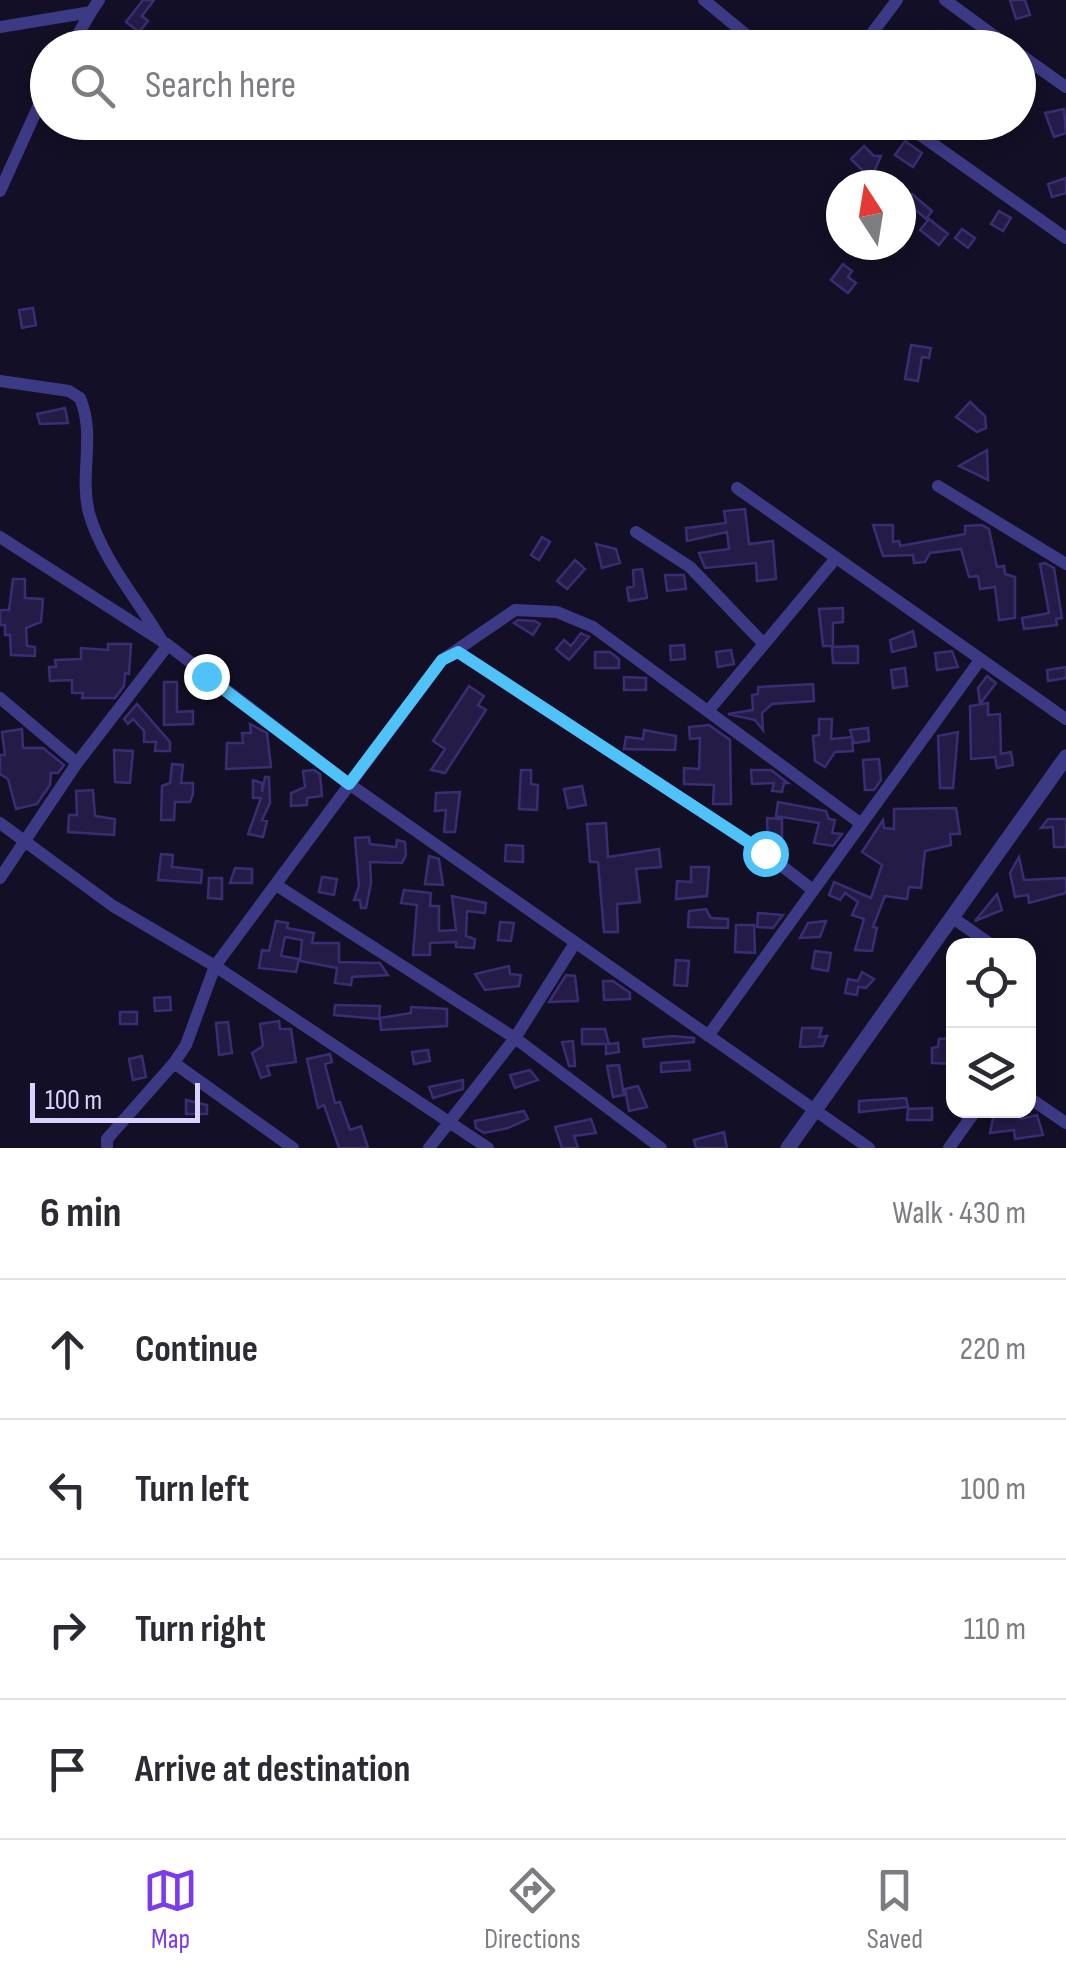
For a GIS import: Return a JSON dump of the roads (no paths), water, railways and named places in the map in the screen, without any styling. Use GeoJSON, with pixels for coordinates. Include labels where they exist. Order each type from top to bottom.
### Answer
{"type":"FeatureCollection","features":[{"type":"Feature","properties":{"kind":"street"},"geometry":{"type":"LineString","coordinates":[[704,0],[740,30]]}},
{"type":"Feature","properties":{"kind":"street"},"geometry":{"type":"LineString","coordinates":[[875,30],[897,0]]}},
{"type":"Feature","properties":{"kind":"street"},"geometry":{"type":"LineString","coordinates":[[945,0],[986,30]]}},
{"type":"Feature","properties":{"kind":"street"},"geometry":{"type":"LineString","coordinates":[[0,28],[95,6]]}},
{"type":"Feature","properties":{"kind":"street"},"geometry":{"type":"LineString","coordinates":[[81,30],[95,6]]}},
{"type":"Feature","properties":{"kind":"street"},"geometry":{"type":"LineString","coordinates":[[1036,66],[1066,87]]}},
{"type":"Feature","properties":{"kind":"street"},"geometry":{"type":"LineString","coordinates":[[0,191],[30,125]]}},
{"type":"Feature","properties":{"kind":"street"},"geometry":{"type":"LineString","coordinates":[[927,140],[1066,238]]}},
{"type":"Feature","properties":{"kind":"street"},"geometry":{"type":"LineString","coordinates":[[0,381],[68,391],[80,398],[89,449],[85,487],[89,514],[106,553],[165,644]]}},
{"type":"Feature","properties":{"kind":"street"},"geometry":{"type":"LineString","coordinates":[[938,486],[1066,564]]}},
{"type":"Feature","properties":{"kind":"street"},"geometry":{"type":"LineString","coordinates":[[737,488],[1066,719]]}},
{"type":"Feature","properties":{"kind":"street"},"geometry":{"type":"LineString","coordinates":[[636,532],[690,567],[763,643]]}},
{"type":"Feature","properties":{"kind":"street"},"geometry":{"type":"LineString","coordinates":[[0,536],[165,644],[349,784],[870,1148]]}},
{"type":"Feature","properties":{"kind":"street"},"geometry":{"type":"LineString","coordinates":[[709,710],[836,558]]}},
{"type":"Feature","properties":{"kind":"street"},"geometry":{"type":"LineString","coordinates":[[107,1148],[107,1140],[186,1045],[215,966],[442,660],[458,652],[496,619],[515,610],[557,612],[593,627],[860,823]]}},
{"type":"Feature","properties":{"kind":"street"},"geometry":{"type":"LineString","coordinates":[[0,878],[77,763],[165,644]]}},
{"type":"Feature","properties":{"kind":"street"},"geometry":{"type":"LineString","coordinates":[[458,652],[765,853],[814,890]]}},
{"type":"Feature","properties":{"kind":"street"},"geometry":{"type":"LineString","coordinates":[[708,1036],[980,660]]}},
{"type":"Feature","properties":{"kind":"street"},"geometry":{"type":"LineString","coordinates":[[0,698],[77,763]]}},
{"type":"Feature","properties":{"kind":"street"},"geometry":{"type":"LineString","coordinates":[[788,1148],[1066,757]]}},
{"type":"Feature","properties":{"kind":"street"},"geometry":{"type":"LineString","coordinates":[[0,823],[113,906],[215,966],[488,1148]]}},
{"type":"Feature","properties":{"kind":"street"},"geometry":{"type":"LineString","coordinates":[[276,885],[515,1038],[661,1148]]}},
{"type":"Feature","properties":{"kind":"street"},"geometry":{"type":"LineString","coordinates":[[953,918],[981,938]]}},
{"type":"Feature","properties":{"kind":"street"},"geometry":{"type":"LineString","coordinates":[[429,1148],[515,1038],[575,943]]}},
{"type":"Feature","properties":{"kind":"street"},"geometry":{"type":"LineString","coordinates":[[174,1063],[293,1148]]}},
{"type":"Feature","properties":{"kind":"street"},"geometry":{"type":"LineString","coordinates":[[1036,1102],[1066,1124]]}},
{"type":"Feature","properties":{"kind":"street"},"geometry":{"type":"LineString","coordinates":[[948,1148],[970,1118]]}}]}
